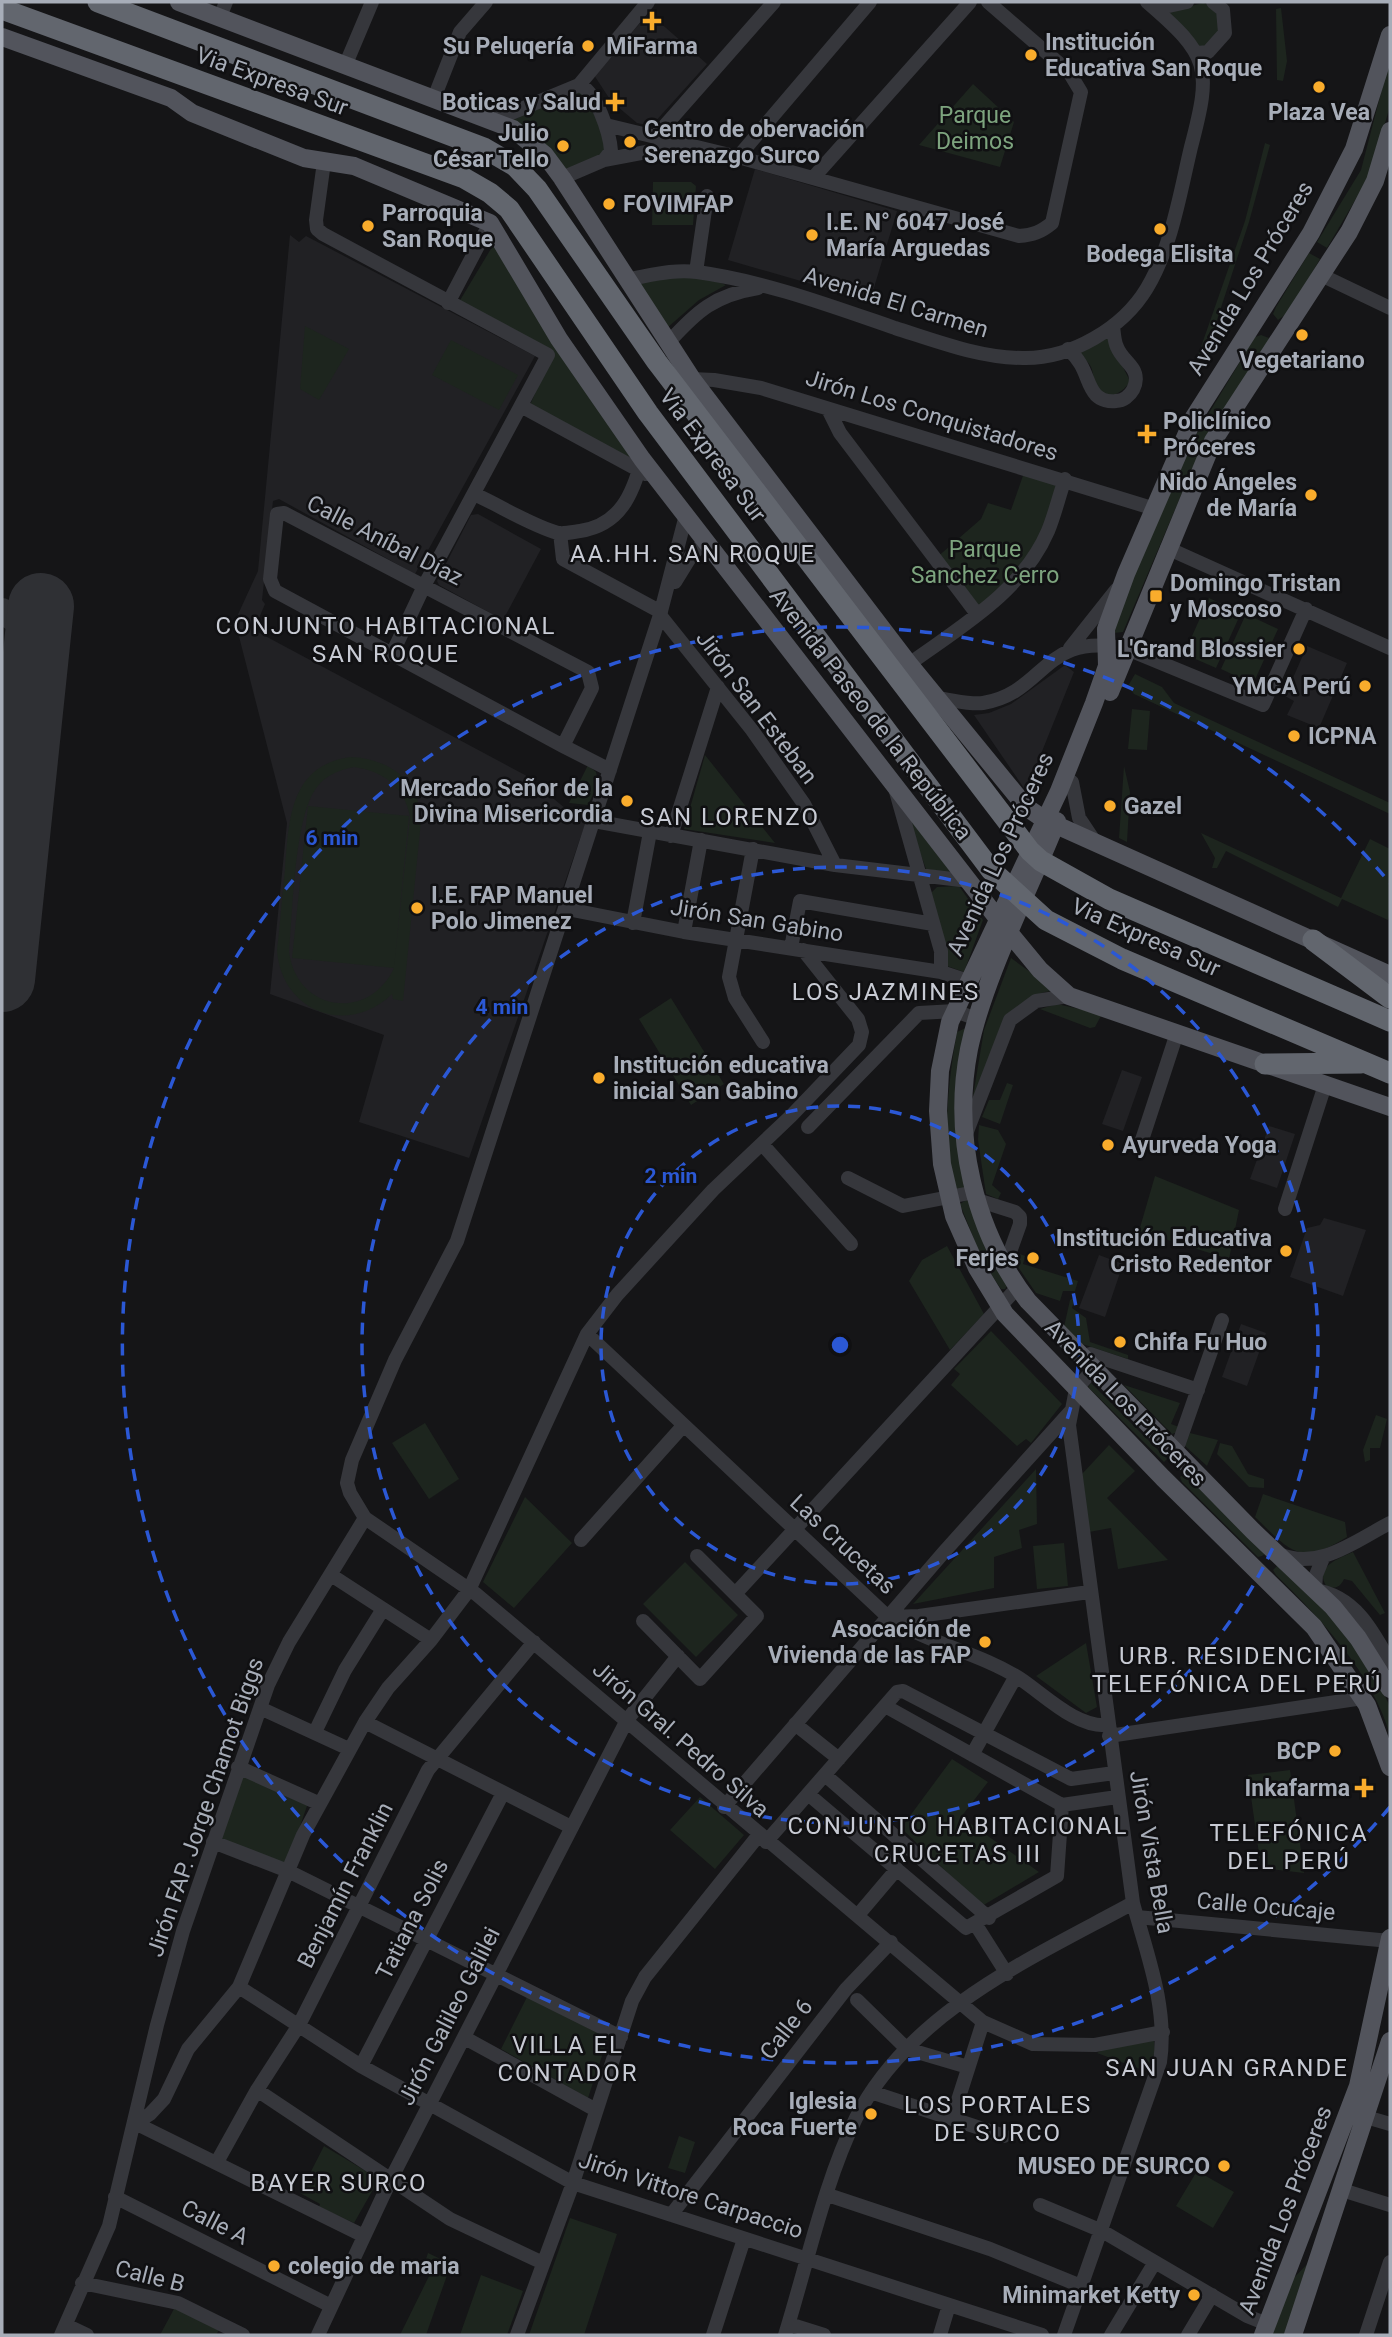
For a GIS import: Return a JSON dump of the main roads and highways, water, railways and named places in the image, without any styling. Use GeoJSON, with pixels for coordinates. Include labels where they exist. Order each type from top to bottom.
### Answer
{"type":"FeatureCollection","features":[{"type":"Feature","properties":{"kind":"highway","name":"Via Expresa Sur"},"geometry":{"type":"LineString","coordinates":[[97,2],[484,148],[515,166],[537,189],[657,362],[1036,856],[1109,899],[1390,1021]]}},
{"type":"Feature","properties":{"kind":"highway","name":"Via Expresa Sur"},"geometry":{"type":"LineString","coordinates":[[2,9],[464,178],[490,192],[509,209],[656,425],[991,870],[1017,897],[1046,920],[1122,959],[1390,1073]]}},
{"type":"Feature","properties":{"kind":"highway"},"geometry":{"type":"LineString","coordinates":[[1314,940],[1390,998]]}},
{"type":"Feature","properties":{"kind":"highway"},"geometry":{"type":"LineString","coordinates":[[1265,1064],[1367,1063]]}},
{"type":"Feature","properties":{"kind":"main road"},"geometry":{"type":"LineString","coordinates":[[179,2],[223,9],[345,66],[513,129],[530,140],[562,178],[692,380],[935,698],[1008,789],[1032,813],[1390,975]]}},
{"type":"Feature","properties":{"kind":"main road","name":"Avenida Los Próceres"},"geometry":{"type":"LineString","coordinates":[[1390,34],[1354,149],[1305,242],[1194,417],[1126,574],[1109,619],[1106,670],[1051,822],[1017,897],[1010,934],[977,1019],[966,1067],[965,1139],[976,1196],[1005,1266],[1018,1287],[1042,1317],[1089,1365],[1178,1450],[1315,1590],[1358,1638],[1390,1689]]}},
{"type":"Feature","properties":{"kind":"main road","name":"Avenida Paseo de la República"},"geometry":{"type":"LineString","coordinates":[[2,37],[171,98],[192,113],[304,158],[354,166],[490,223],[559,339],[640,464],[658,479],[1040,970],[1069,996],[1390,1107]]}},
{"type":"Feature","properties":{"kind":"main road","name":"Avenida Los Próceres"},"geometry":{"type":"LineString","coordinates":[[1051,822],[1073,782],[1213,441],[1332,258],[1375,181],[1390,131]]}},
{"type":"Feature","properties":{"kind":"main road"},"geometry":{"type":"LineString","coordinates":[[1305,242],[1332,258]]}},
{"type":"Feature","properties":{"kind":"main road"},"geometry":{"type":"LineString","coordinates":[[1256,320],[1282,336]]}},
{"type":"Feature","properties":{"kind":"main road","name":"Avenida Los Próceres"},"geometry":{"type":"LineString","coordinates":[[1017,897],[998,919],[954,1011],[944,1042],[938,1092],[939,1137],[949,1198],[966,1246],[1001,1307],[1163,1478],[1314,1627],[1363,1698],[1375,1721],[1390,1767]]}},
{"type":"Feature","properties":{"kind":"main road"},"geometry":{"type":"LineString","coordinates":[[1163,1478],[1178,1450]]}},
{"type":"Feature","properties":{"kind":"main road"},"geometry":{"type":"LineString","coordinates":[[1256,1569],[1276,1552]]}},
{"type":"Feature","properties":{"kind":"main road","name":"Avenida Los Próceres"},"geometry":{"type":"LineString","coordinates":[[1265,2330],[1358,2087],[1390,1940]]}},
{"type":"Feature","properties":{"kind":"main road","name":"Avenida Los Próceres"},"geometry":{"type":"LineString","coordinates":[[1293,2335],[1389,2047]]}},
{"type":"Feature","properties":{"kind":"place","name":"MiFarma"},"geometry":{"type":"Point","coordinates":[652,21]}},
{"type":"Feature","properties":{"kind":"place","name":"Su Peluqería"},"geometry":{"type":"Point","coordinates":[588,46]}},
{"type":"Feature","properties":{"kind":"place","name":"Institución Educativa San Roque"},"geometry":{"type":"Point","coordinates":[1031,55]}},
{"type":"Feature","properties":{"kind":"place","name":"Plaza Vea"},"geometry":{"type":"Point","coordinates":[1319,87]}},
{"type":"Feature","properties":{"kind":"place","name":"Boticas y Salud"},"geometry":{"type":"Point","coordinates":[615,102]}},
{"type":"Feature","properties":{"kind":"place","name":"Centro de obervación Serenazgo Surco"},"geometry":{"type":"Point","coordinates":[630,142]}},
{"type":"Feature","properties":{"kind":"place","name":"Julio César Tello"},"geometry":{"type":"Point","coordinates":[563,146]}},
{"type":"Feature","properties":{"kind":"place","name":"FOVIMFAP"},"geometry":{"type":"Point","coordinates":[609,204]}},
{"type":"Feature","properties":{"kind":"place","name":"Parroquia San Roque"},"geometry":{"type":"Point","coordinates":[368,226]}},
{"type":"Feature","properties":{"kind":"place","name":"Bodega Elisita"},"geometry":{"type":"Point","coordinates":[1160,229]}},
{"type":"Feature","properties":{"kind":"place","name":"I.E. N° 6047 José María Arguedas"},"geometry":{"type":"Point","coordinates":[812,235]}},
{"type":"Feature","properties":{"kind":"place","name":"Vegetariano"},"geometry":{"type":"Point","coordinates":[1302,335]}},
{"type":"Feature","properties":{"kind":"place","name":"Policlínico Próceres"},"geometry":{"type":"Point","coordinates":[1147,434]}},
{"type":"Feature","properties":{"kind":"place","name":"Nido Ángeles de María"},"geometry":{"type":"Point","coordinates":[1311,495]}},
{"type":"Feature","properties":{"kind":"place","name":"Domingo Tristan y Moscoso"},"geometry":{"type":"Point","coordinates":[1156,596]}},
{"type":"Feature","properties":{"kind":"place","name":"L'Grand Blossier"},"geometry":{"type":"Point","coordinates":[1299,649]}},
{"type":"Feature","properties":{"kind":"place","name":"YMCA Perú"},"geometry":{"type":"Point","coordinates":[1365,686]}},
{"type":"Feature","properties":{"kind":"place","name":"ICPNA"},"geometry":{"type":"Point","coordinates":[1294,736]}},
{"type":"Feature","properties":{"kind":"place","name":"Mercado Señor de la Divina Misericordia"},"geometry":{"type":"Point","coordinates":[627,801]}},
{"type":"Feature","properties":{"kind":"place","name":"Gazel"},"geometry":{"type":"Point","coordinates":[1110,806]}},
{"type":"Feature","properties":{"kind":"place","name":"I.E. FAP Manuel Polo Jimenez"},"geometry":{"type":"Point","coordinates":[417,908]}},
{"type":"Feature","properties":{"kind":"place","name":"Institución educativa inicial San Gabino"},"geometry":{"type":"Point","coordinates":[599,1078]}},
{"type":"Feature","properties":{"kind":"place","name":"Ayurveda Yoga"},"geometry":{"type":"Point","coordinates":[1108,1145]}},
{"type":"Feature","properties":{"kind":"place","name":"Institución Educativa Cristo Redentor"},"geometry":{"type":"Point","coordinates":[1286,1251]}},
{"type":"Feature","properties":{"kind":"place","name":"Ferjes"},"geometry":{"type":"Point","coordinates":[1033,1258]}},
{"type":"Feature","properties":{"kind":"place","name":"Chifa Fu Huo"},"geometry":{"type":"Point","coordinates":[1120,1342]}},
{"type":"Feature","properties":{"kind":"place","name":"Asocación de Vivienda de las FAP"},"geometry":{"type":"Point","coordinates":[985,1642]}},
{"type":"Feature","properties":{"kind":"place","name":"BCP"},"geometry":{"type":"Point","coordinates":[1335,1751]}},
{"type":"Feature","properties":{"kind":"place","name":"Inkafarma"},"geometry":{"type":"Point","coordinates":[1364,1788]}},
{"type":"Feature","properties":{"kind":"place","name":"Iglesia Roca Fuerte"},"geometry":{"type":"Point","coordinates":[871,2114]}},
{"type":"Feature","properties":{"kind":"place","name":"MUSEO DE SURCO"},"geometry":{"type":"Point","coordinates":[1224,2166]}},
{"type":"Feature","properties":{"kind":"place","name":"colegio de maria"},"geometry":{"type":"Point","coordinates":[274,2266]}},
{"type":"Feature","properties":{"kind":"place","name":"Minimarket Ketty"},"geometry":{"type":"Point","coordinates":[1194,2295]}},
{"type":"Feature","properties":{"kind":"district","name":"AA.HH. SAN ROQUE"},"geometry":{"type":"Point","coordinates":[693,554]}},
{"type":"Feature","properties":{"kind":"district","name":"CONJUNTO HABITACIONAL SAN ROQUE"},"geometry":{"type":"Point","coordinates":[386,640]}},
{"type":"Feature","properties":{"kind":"district","name":"SAN LORENZO"},"geometry":{"type":"Point","coordinates":[730,817]}},
{"type":"Feature","properties":{"kind":"district","name":"LOS JAZMINES"},"geometry":{"type":"Point","coordinates":[886,992]}},
{"type":"Feature","properties":{"kind":"district","name":"URB. RESIDENCIAL TELEFÓNICA DEL PERÚ"},"geometry":{"type":"Point","coordinates":[1237,1670]}},
{"type":"Feature","properties":{"kind":"district","name":"CONJUNTO HABITACIONAL CRUCETAS III"},"geometry":{"type":"Point","coordinates":[958,1840]}},
{"type":"Feature","properties":{"kind":"district","name":"TELEFÓNICA DEL PERÚ"},"geometry":{"type":"Point","coordinates":[1289,1847]}},
{"type":"Feature","properties":{"kind":"district","name":"VILLA EL CONTADOR"},"geometry":{"type":"Point","coordinates":[568,2059]}},
{"type":"Feature","properties":{"kind":"district","name":"SAN JUAN GRANDE"},"geometry":{"type":"Point","coordinates":[1227,2068]}},
{"type":"Feature","properties":{"kind":"district","name":"LOS PORTALES DE SURCO"},"geometry":{"type":"Point","coordinates":[998,2119]}},
{"type":"Feature","properties":{"kind":"district","name":"BAYER SURCO"},"geometry":{"type":"Point","coordinates":[339,2183]}},
{"type":"Feature","properties":{"kind":"park label","name":"Parque Deimos"},"geometry":{"type":"Point","coordinates":[975,128]}},
{"type":"Feature","properties":{"kind":"park label","name":"Parque Sanchez Cerro"},"geometry":{"type":"Point","coordinates":[985,562]}}]}
